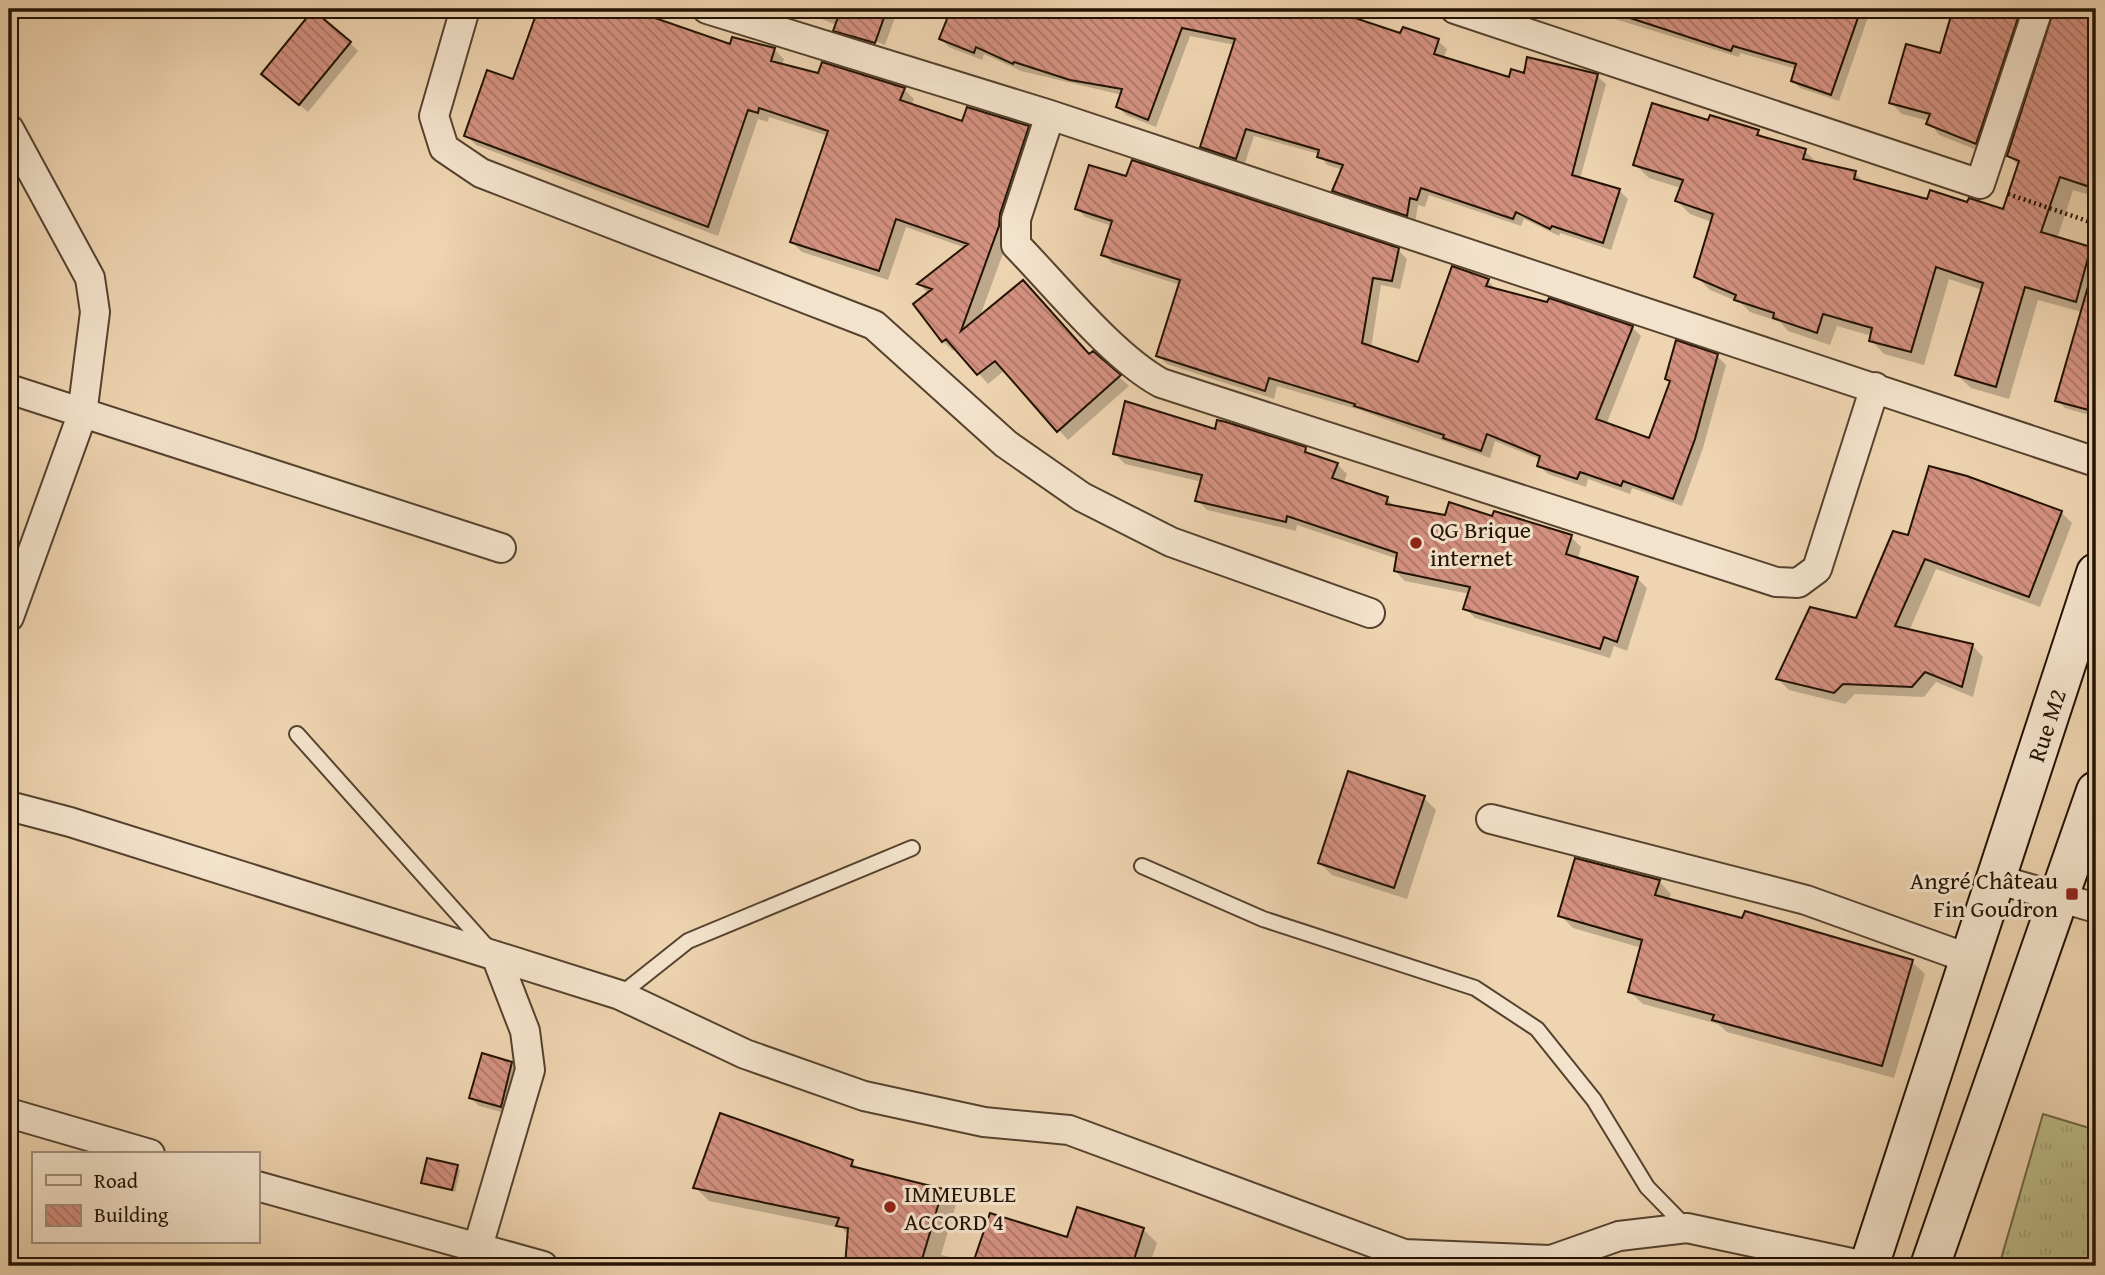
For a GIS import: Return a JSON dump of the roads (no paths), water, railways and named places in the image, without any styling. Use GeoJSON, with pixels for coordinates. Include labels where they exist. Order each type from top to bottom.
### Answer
{"type":"FeatureCollection","features":[{"type":"Feature","properties":{"kind":"main road","name":"Rue M2"},"geometry":{"type":"LineString","coordinates":[[1867,1266],[2096,573]]}},
{"type":"Feature","properties":{"kind":"main road"},"geometry":{"type":"LineString","coordinates":[[1930,1266],[2096,791]]}},
{"type":"Feature","properties":{"kind":"street"},"geometry":{"type":"LineString","coordinates":[[466,9],[434,116],[444,148],[481,173],[874,325],[1006,444],[1082,497],[1171,542],[1370,613]]}},
{"type":"Feature","properties":{"kind":"street"},"geometry":{"type":"LineString","coordinates":[[707,9],[1049,115],[2096,462]]}},
{"type":"Feature","properties":{"kind":"street"},"geometry":{"type":"LineString","coordinates":[[1455,9],[1980,184],[2038,9]]}},
{"type":"Feature","properties":{"kind":"street"},"geometry":{"type":"LineString","coordinates":[[1049,115],[1016,219],[1016,244],[1123,356],[1143,373],[1161,383],[1776,582],[1798,583],[1817,569],[1875,387]]}},
{"type":"Feature","properties":{"kind":"street"},"geometry":{"type":"LineString","coordinates":[[9,129],[90,278],[95,312],[82,415],[9,617]]}},
{"type":"Feature","properties":{"kind":"street"},"geometry":{"type":"LineString","coordinates":[[9,389],[82,415],[501,548]]}},
{"type":"Feature","properties":{"kind":"street"},"geometry":{"type":"LineString","coordinates":[[9,806],[70,822],[620,995],[745,1054],[864,1096],[984,1122],[1069,1130],[1404,1254],[1551,1260],[1619,1236],[1687,1228],[1867,1266]]}},
{"type":"Feature","properties":{"kind":"street"},"geometry":{"type":"LineString","coordinates":[[1491,819],[1807,900],[1970,959]]}},
{"type":"Feature","properties":{"kind":"street"},"geometry":{"type":"LineString","coordinates":[[1996,879],[2096,908]]}},
{"type":"Feature","properties":{"kind":"street"},"geometry":{"type":"LineString","coordinates":[[477,1250],[530,1070],[525,1031],[496,956]]}},
{"type":"Feature","properties":{"kind":"street"},"geometry":{"type":"LineString","coordinates":[[9,1113],[143,1152]]}},
{"type":"Feature","properties":{"kind":"street"},"geometry":{"type":"LineString","coordinates":[[259,1187],[477,1250],[543,1266]]}},
{"type":"Feature","properties":{"kind":"lane"},"geometry":{"type":"LineString","coordinates":[[297,734],[496,956]]}},
{"type":"Feature","properties":{"kind":"lane"},"geometry":{"type":"LineString","coordinates":[[620,995],[688,941],[912,848]]}},
{"type":"Feature","properties":{"kind":"lane"},"geometry":{"type":"LineString","coordinates":[[1142,866],[1262,919],[1475,988],[1537,1029],[1594,1100],[1647,1187],[1687,1228]]}},
{"type":"Feature","properties":{"kind":"place","name":"QG Brique internet"},"geometry":{"type":"Point","coordinates":[1416,543]}},
{"type":"Feature","properties":{"kind":"place","name":"Angré Château Fin Goudron"},"geometry":{"type":"Point","coordinates":[2072,894]}},
{"type":"Feature","properties":{"kind":"place","name":"IMMEUBLE ACCORD 4"},"geometry":{"type":"Point","coordinates":[890,1207]}}]}
